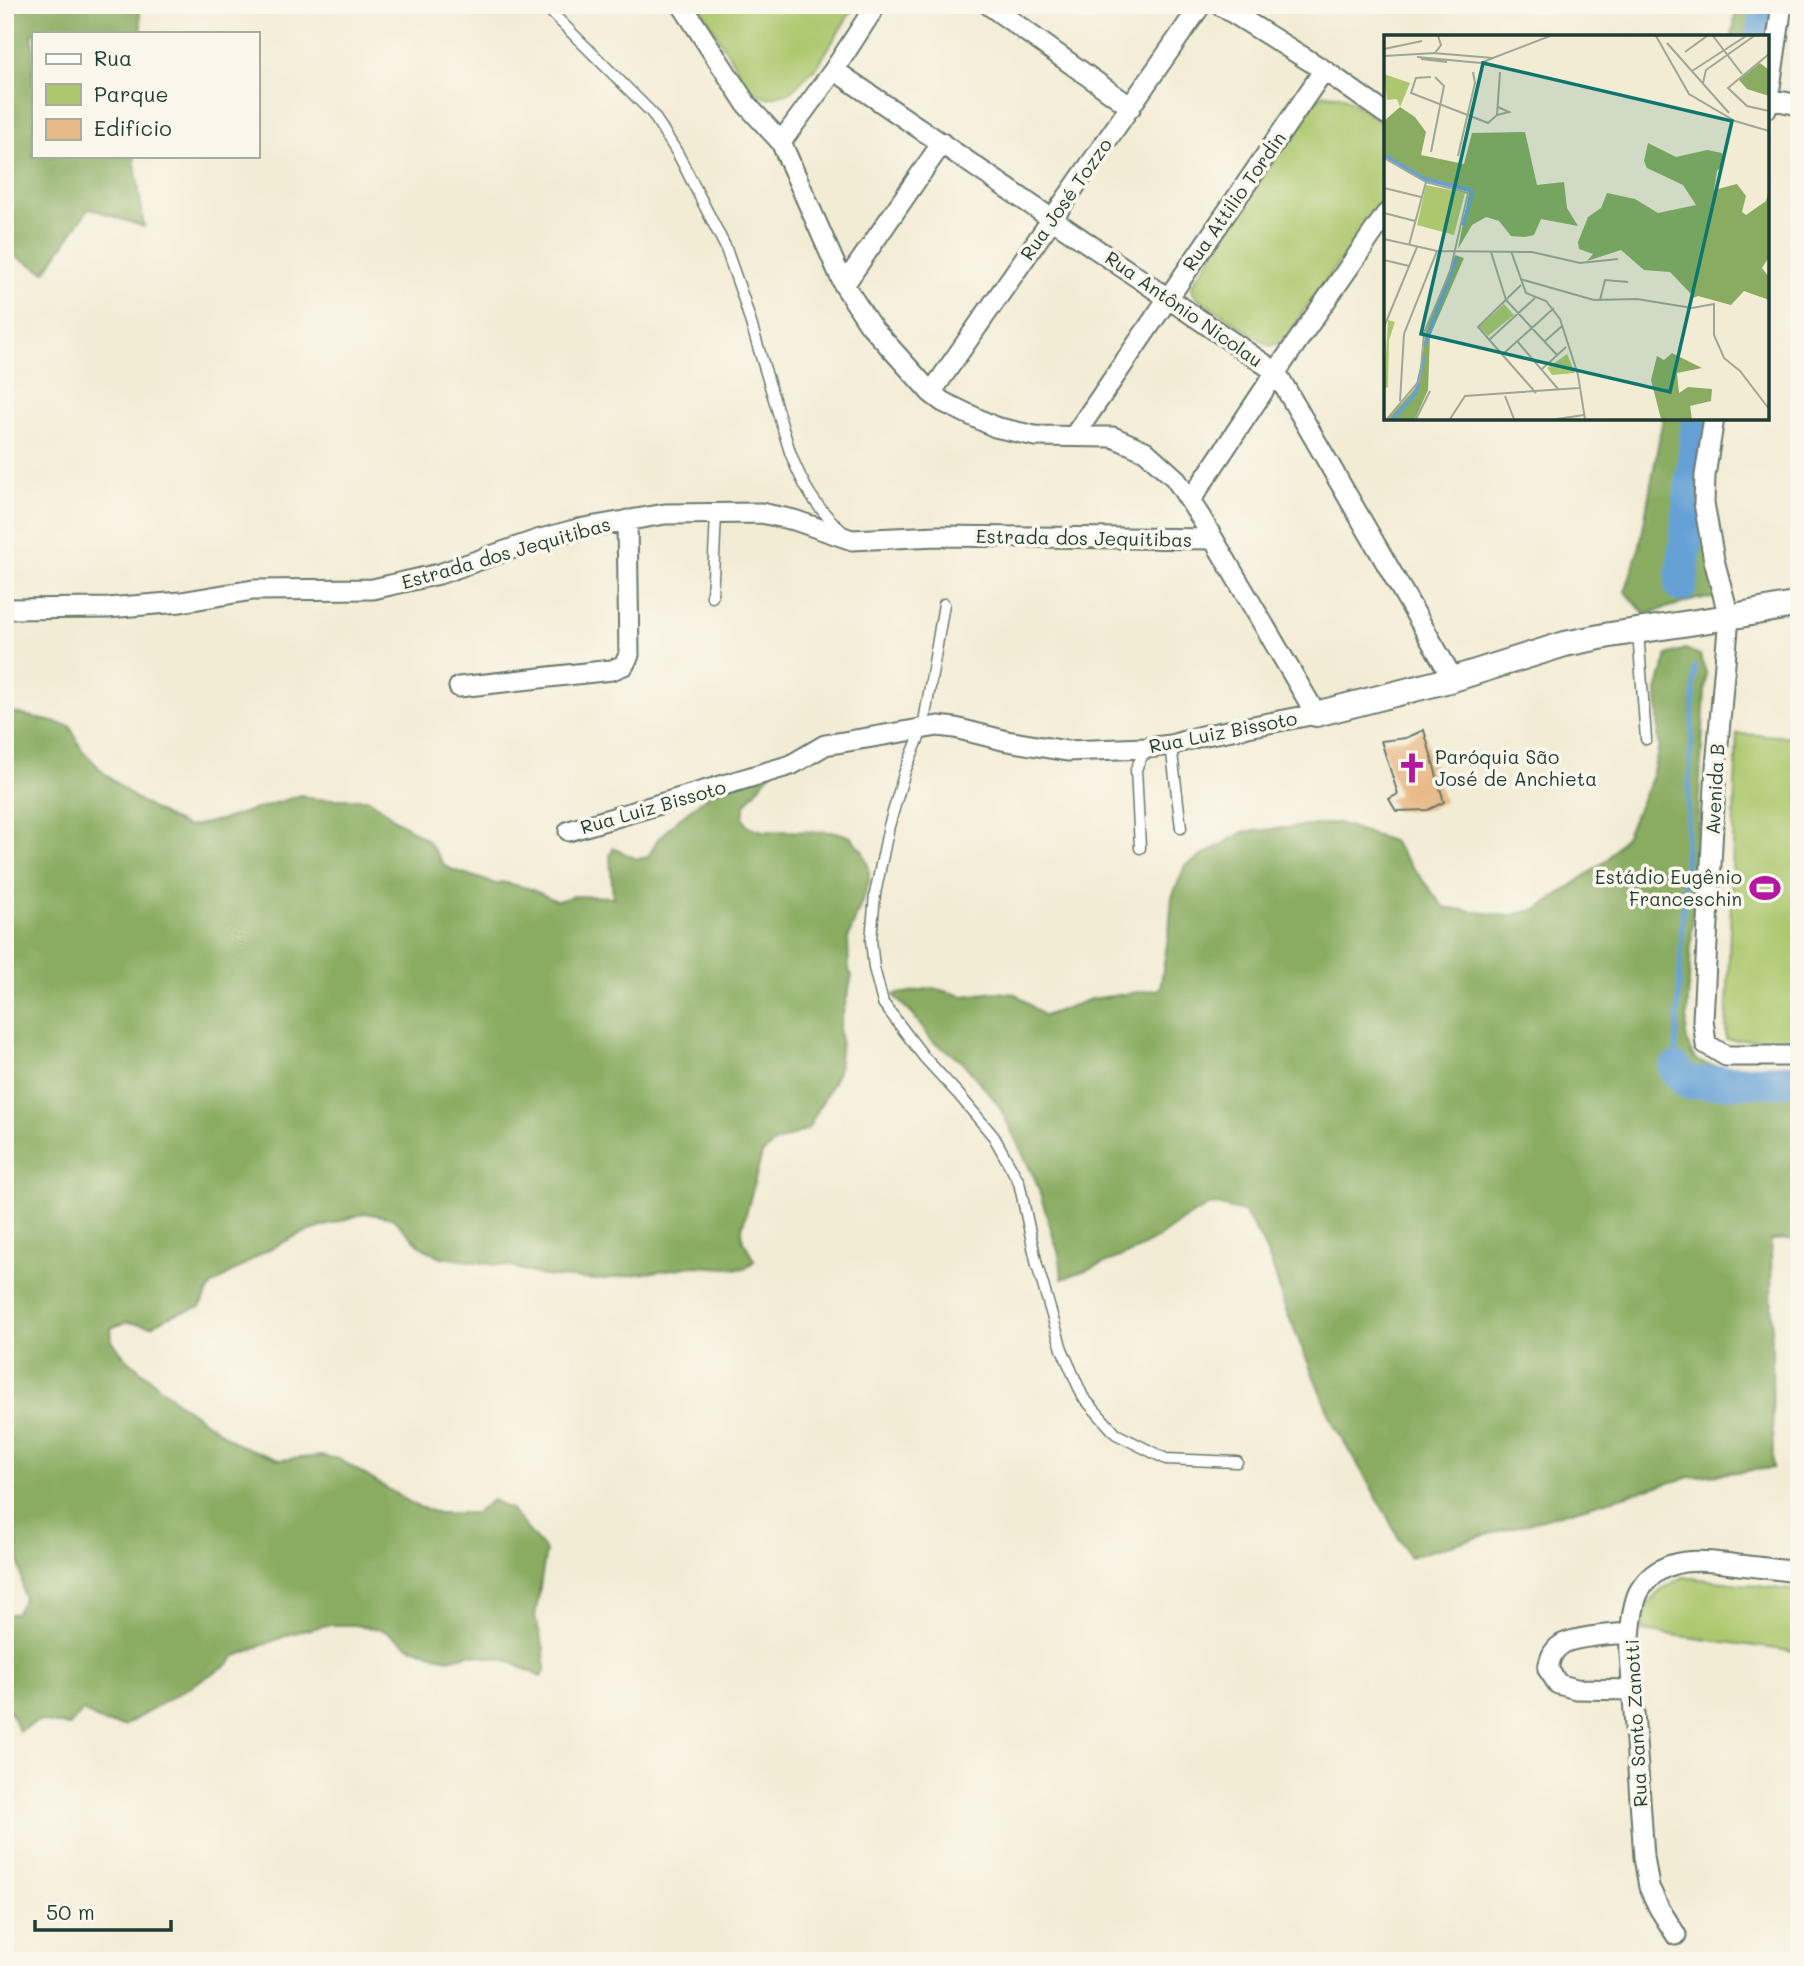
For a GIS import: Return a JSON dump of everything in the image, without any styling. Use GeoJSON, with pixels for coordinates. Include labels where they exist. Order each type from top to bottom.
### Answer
{"type":"FeatureCollection","features":[{"type":"Feature","properties":{"kind":"street"},"geometry":{"type":"LineString","coordinates":[[682,5],[747,105],[781,142],[844,285],[870,325],[931,393],[943,402],[995,427],[1035,436],[1113,436],[1145,451],[1175,478],[1190,501],[1315,714]]}},
{"type":"Feature","properties":{"kind":"street"},"geometry":{"type":"LineString","coordinates":[[781,142],[834,70],[876,5]]}},
{"type":"Feature","properties":{"kind":"street"},"geometry":{"type":"LineString","coordinates":[[989,5],[1131,107]]}},
{"type":"Feature","properties":{"kind":"street","name":"Rua José Tozzo"},"geometry":{"type":"LineString","coordinates":[[931,393],[1201,5]]}},
{"type":"Feature","properties":{"kind":"street"},"geometry":{"type":"LineString","coordinates":[[1220,5],[1324,70],[1384,113]]}},
{"type":"Feature","properties":{"kind":"street"},"geometry":{"type":"LineString","coordinates":[[1769,96],[1782,5]]}},
{"type":"Feature","properties":{"kind":"street","name":"Rua Antônio Nicolau"},"geometry":{"type":"LineString","coordinates":[[834,70],[1276,372],[1453,679]]}},
{"type":"Feature","properties":{"kind":"street","name":"Rua Attilio Tordin"},"geometry":{"type":"LineString","coordinates":[[1074,436],[1324,70]]}},
{"type":"Feature","properties":{"kind":"street"},"geometry":{"type":"LineString","coordinates":[[1769,103],[1799,105]]}},
{"type":"Feature","properties":{"kind":"street"},"geometry":{"type":"LineString","coordinates":[[844,285],[942,143]]}},
{"type":"Feature","properties":{"kind":"street"},"geometry":{"type":"LineString","coordinates":[[1190,501],[1384,217]]}},
{"type":"Feature","properties":{"kind":"street","name":"Avenida B"},"geometry":{"type":"LineString","coordinates":[[1714,420],[1705,476],[1704,503],[1714,560],[1729,617],[1716,767],[1703,1020],[1706,1044],[1726,1056],[1799,1056]]}},
{"type":"Feature","properties":{"kind":"street","name":"Estrada dos Jequitibas"},"geometry":{"type":"LineString","coordinates":[[5,608],[107,608],[181,602],[253,590],[373,589],[439,574],[578,528],[665,514],[761,513],[793,520],[852,540],[937,536],[1213,539]]}},
{"type":"Feature","properties":{"kind":"street"},"geometry":{"type":"LineString","coordinates":[[459,687],[612,670],[624,666],[629,655],[627,520]]}},
{"type":"Feature","properties":{"kind":"street","name":"Rua Luiz Bissoto"},"geometry":{"type":"LineString","coordinates":[[569,831],[791,765],[825,745],[938,726],[1067,751],[1171,745],[1201,736],[1315,714],[1453,679],[1565,644],[1799,604]]}},
{"type":"Feature","properties":{"kind":"street","name":"Rua Santo Zanotti"},"geometry":{"type":"LineString","coordinates":[[1676,1935],[1649,1887],[1644,1857],[1629,1633],[1639,1591],[1658,1571],[1678,1563],[1698,1560],[1799,1573]]}},
{"type":"Feature","properties":{"kind":"street"},"geometry":{"type":"LineString","coordinates":[[1629,1633],[1563,1643],[1550,1657],[1548,1669],[1558,1684],[1576,1689],[1632,1690]]}},
{"type":"Feature","properties":{"kind":"lane"},"geometry":{"type":"LineString","coordinates":[[544,5],[652,113],[678,154],[734,271],[799,475],[817,506],[852,540]]}},
{"type":"Feature","properties":{"kind":"lane"},"geometry":{"type":"LineString","coordinates":[[712,597],[716,514]]}},
{"type":"Feature","properties":{"kind":"lane"},"geometry":{"type":"LineString","coordinates":[[944,604],[923,729],[905,771],[889,826],[875,894],[871,940],[874,968],[883,1003],[924,1057],[994,1137],[1019,1182],[1037,1265],[1062,1349],[1083,1397],[1116,1434],[1166,1459],[1237,1462]]}},
{"type":"Feature","properties":{"kind":"lane"},"geometry":{"type":"LineString","coordinates":[[1638,632],[1646,738]]}},
{"type":"Feature","properties":{"kind":"lane"},"geometry":{"type":"LineString","coordinates":[[1171,745],[1181,828]]}},
{"type":"Feature","properties":{"kind":"lane"},"geometry":{"type":"LineString","coordinates":[[1140,848],[1136,769],[1146,748]]}},
{"type":"Feature","properties":{"kind":"green space"},"geometry":{"type":"Polygon","coordinates":[[[5,5],[135,5],[139,8],[142,32],[32,32],[32,158],[134,158],[144,227],[89,208],[45,272],[5,251],[5,5]]]}},
{"type":"Feature","properties":{"kind":"green space"},"geometry":{"type":"Polygon","coordinates":[[[699,5],[855,5],[818,65],[790,92],[768,98],[749,89],[699,5]]]}},
{"type":"Feature","properties":{"kind":"green space"},"geometry":{"type":"Polygon","coordinates":[[[1737,5],[1775,5],[1769,48],[1769,35],[1732,35],[1737,5]]]}},
{"type":"Feature","properties":{"kind":"green space"},"geometry":{"type":"Polygon","coordinates":[[[1325,94],[1343,96],[1384,125],[1384,204],[1314,296],[1284,341],[1270,346],[1195,296],[1193,283],[1313,102],[1325,94]]]}},
{"type":"Feature","properties":{"kind":"green space"},"geometry":{"type":"Polygon","coordinates":[[[1663,420],[1707,420],[1717,598],[1697,599],[1645,614],[1625,592],[1640,545],[1663,420]]]}},
{"type":"Feature","properties":{"kind":"green space"},"geometry":{"type":"Polygon","coordinates":[[[1685,649],[1700,655],[1706,673],[1686,1035],[1695,1059],[1706,1064],[1799,1069],[1799,1239],[1771,1240],[1773,1468],[1690,1477],[1409,1557],[1334,1425],[1284,1305],[1274,1270],[1261,1240],[1244,1212],[1212,1204],[1128,1254],[1062,1279],[1060,1258],[1036,1181],[998,1104],[961,1060],[932,1041],[914,1016],[893,995],[933,988],[964,996],[995,992],[1016,994],[1044,1016],[1091,999],[1160,989],[1172,897],[1185,866],[1243,832],[1338,823],[1392,841],[1444,907],[1508,916],[1538,909],[1606,861],[1626,835],[1651,780],[1659,747],[1657,691],[1667,655],[1685,649]]]}},
{"type":"Feature","properties":{"kind":"green space"},"geometry":{"type":"Polygon","coordinates":[[[5,709],[70,726],[82,750],[104,773],[131,795],[187,827],[224,819],[301,795],[314,799],[369,799],[428,841],[444,865],[451,869],[496,884],[502,882],[528,888],[557,901],[574,896],[613,897],[610,856],[613,848],[637,859],[648,857],[658,839],[678,819],[730,779],[775,767],[745,805],[743,817],[747,826],[763,831],[837,832],[851,837],[862,850],[869,868],[869,882],[848,939],[849,970],[852,976],[839,1030],[841,1041],[838,1072],[808,1129],[774,1143],[762,1154],[742,1229],[743,1241],[755,1260],[745,1269],[694,1266],[598,1280],[543,1276],[513,1267],[441,1257],[423,1248],[392,1218],[365,1213],[298,1235],[264,1252],[211,1286],[200,1307],[172,1315],[151,1326],[126,1322],[111,1328],[112,1341],[125,1357],[176,1401],[237,1444],[279,1460],[321,1456],[339,1459],[416,1506],[438,1513],[476,1513],[492,1500],[510,1509],[546,1551],[535,1617],[544,1649],[545,1670],[541,1677],[506,1660],[469,1654],[448,1659],[409,1646],[383,1630],[355,1625],[327,1625],[290,1634],[234,1657],[230,1663],[124,1726],[104,1723],[82,1711],[69,1726],[38,1721],[19,1731],[5,1702],[5,1615],[16,1613],[24,1598],[15,1528],[6,1491],[7,1474],[13,1460],[10,1455],[5,1455],[5,709]]]}},
{"type":"Feature","properties":{"kind":"green space","name":"Estádio Eugênio Franceschin"},"geometry":{"type":"Polygon","coordinates":[[[1737,734],[1799,737],[1799,1039],[1726,1040],[1737,734]]]}},
{"type":"Feature","properties":{"kind":"green space"},"geometry":{"type":"Polygon","coordinates":[[[1683,1577],[1799,1591],[1799,1652],[1642,1631],[1645,1607],[1663,1588],[1683,1577]]]}},
{"type":"Feature","properties":{"kind":"building","name":"Paróquia São José de Anchieta"},"geometry":{"type":"Polygon","coordinates":[[[1424,730],[1444,802],[1428,810],[1396,811],[1389,799],[1398,794],[1381,741],[1406,738],[1424,730]]]}},
{"type":"Feature","properties":{"kind":"waterway"},"geometry":{"type":"LineString","coordinates":[[1761,35],[1765,20],[1764,5]]}},
{"type":"Feature","properties":{"kind":"waterway"},"geometry":{"type":"LineString","coordinates":[[1681,586],[1698,420]]}},
{"type":"Feature","properties":{"kind":"waterway"},"geometry":{"type":"LineString","coordinates":[[1675,1069],[1695,666]]}},
{"type":"Feature","properties":{"kind":"waterway"},"geometry":{"type":"LineString","coordinates":[[1675,1069],[1688,1083],[1799,1080]]}},
{"type":"Feature","properties":{"kind":"place","name":"Paróquia São José de Anchieta"},"geometry":{"type":"Point","coordinates":[1412,768]}},
{"type":"Feature","properties":{"kind":"place","name":"Estádio Eugênio Franceschin"},"geometry":{"type":"Point","coordinates":[1765,888]}}]}
